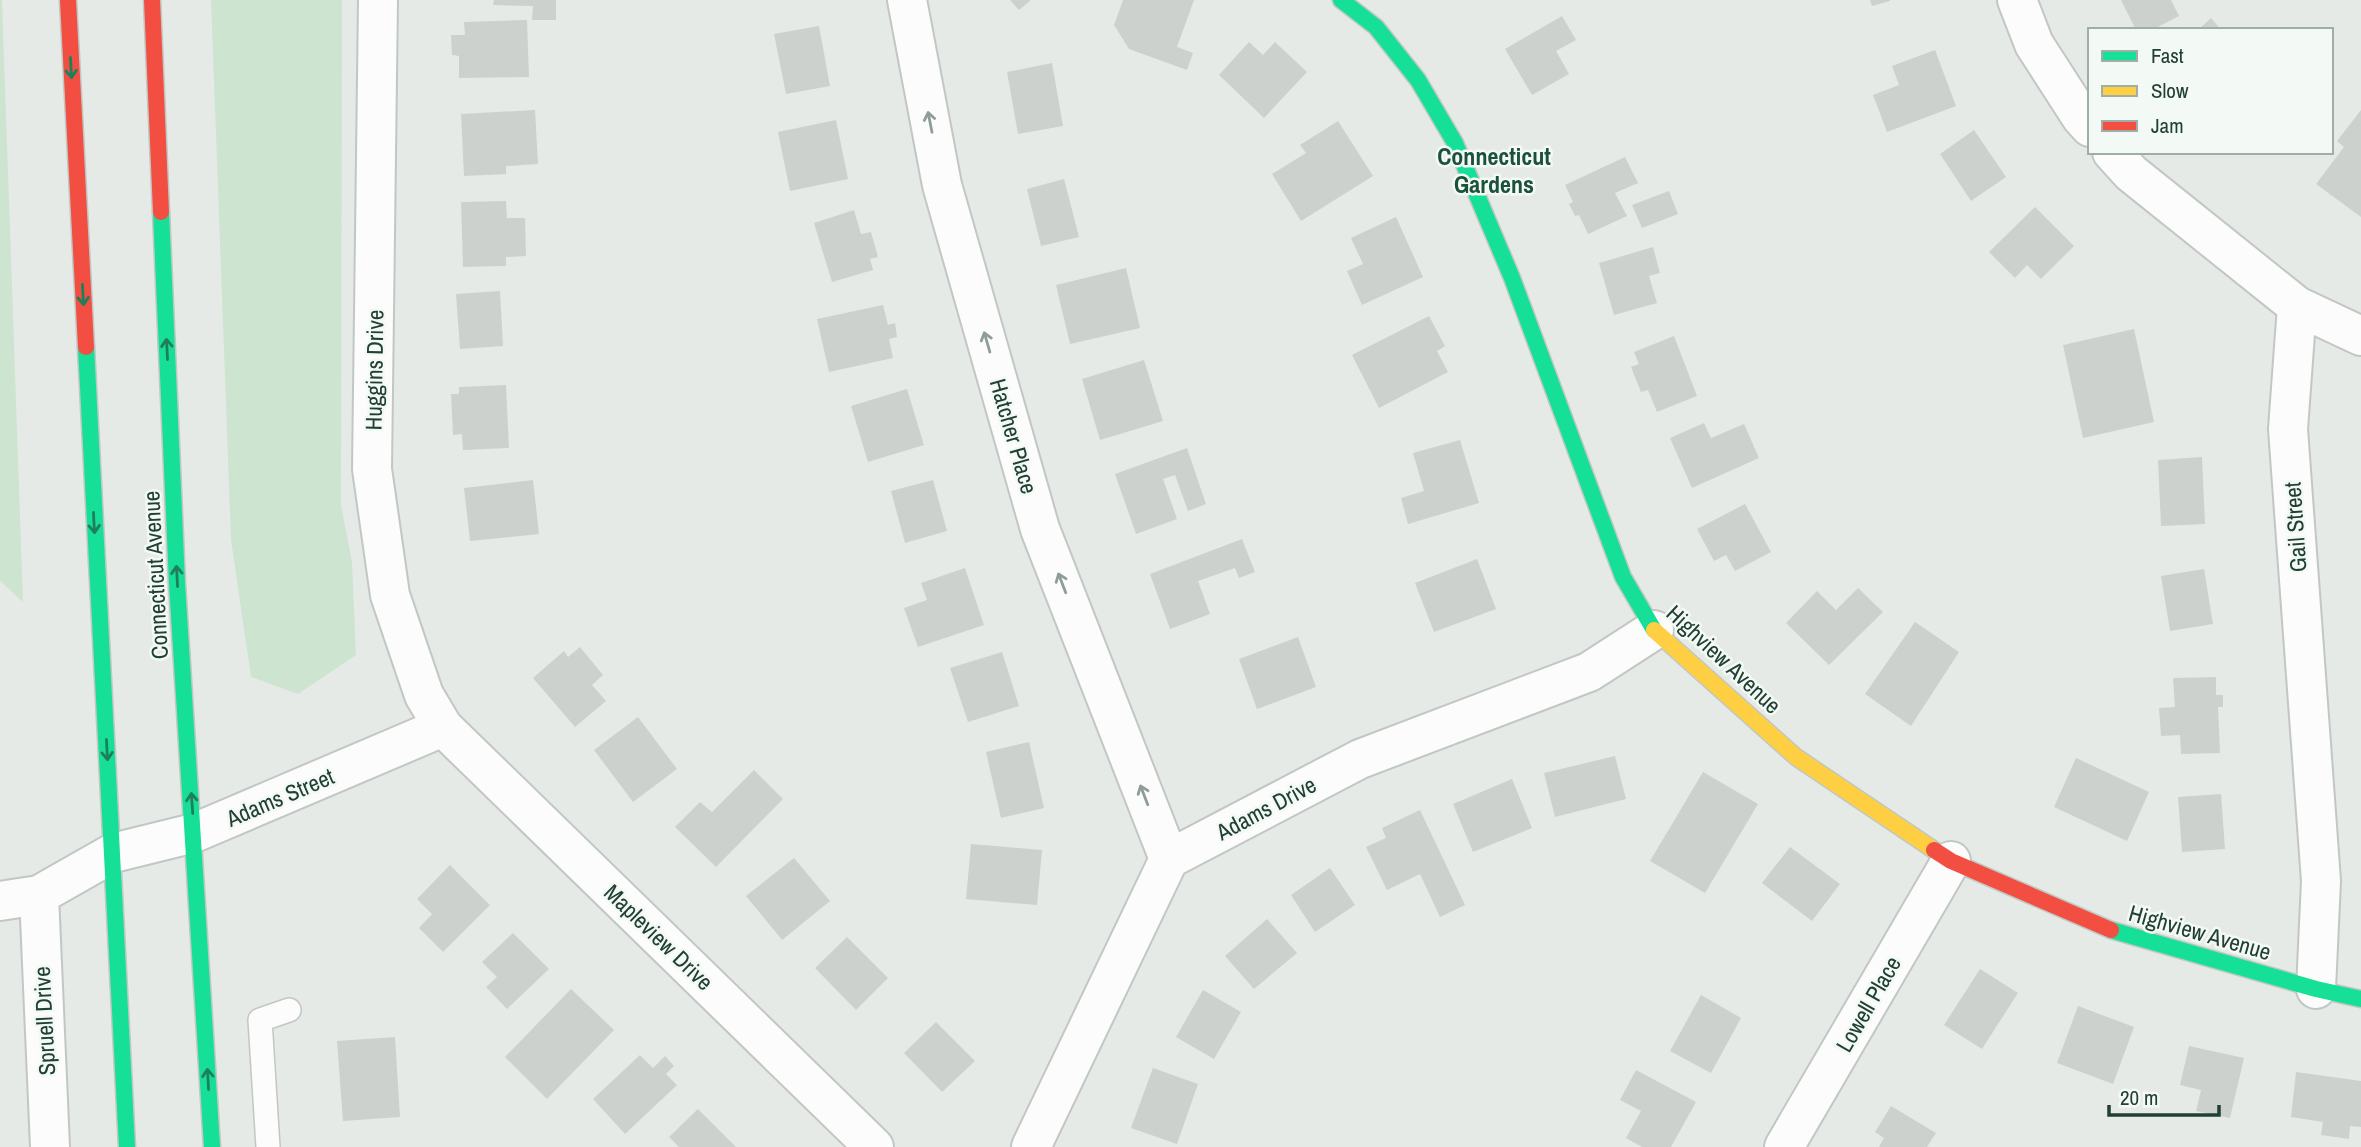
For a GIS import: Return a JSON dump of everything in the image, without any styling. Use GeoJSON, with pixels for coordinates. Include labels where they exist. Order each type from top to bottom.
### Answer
{"type":"FeatureCollection","features":[{"type":"Feature","properties":{"kind":"main road"},"geometry":{"type":"LineString","coordinates":[[68,0],[127,1147]]}},
{"type":"Feature","properties":{"kind":"main road","name":"Connecticut Avenue"},"geometry":{"type":"LineString","coordinates":[[152,0],[177,583],[212,1147]]}},
{"type":"Feature","properties":{"kind":"main road","name":"Highview Avenue"},"geometry":{"type":"LineString","coordinates":[[1341,0],[1376,27],[1409,69],[1455,144],[1512,278],[1623,578],[1654,630],[1796,757],[1951,861],[2115,932],[2316,989],[2361,999]]}},
{"type":"Feature","properties":{"kind":"street","name":"Huggins Drive"},"geometry":{"type":"LineString","coordinates":[[379,0],[372,469],[390,595],[424,695],[443,727]]}},
{"type":"Feature","properties":{"kind":"street","name":"Hatcher Place"},"geometry":{"type":"LineString","coordinates":[[907,0],[942,185],[1041,529],[1169,859]]}},
{"type":"Feature","properties":{"kind":"street"},"geometry":{"type":"LineString","coordinates":[[2017,0],[2034,44],[2088,125]]}},
{"type":"Feature","properties":{"kind":"street"},"geometry":{"type":"LineString","coordinates":[[2114,154],[2131,173],[2297,306],[2361,336]]}},
{"type":"Feature","properties":{"kind":"street","name":"Gail Street"},"geometry":{"type":"LineString","coordinates":[[2297,306],[2288,429],[2321,881],[2316,989]]}},
{"type":"Feature","properties":{"kind":"street","name":"Adams Drive"},"geometry":{"type":"LineString","coordinates":[[1169,859],[1360,759],[1588,672],[1654,630]]}},
{"type":"Feature","properties":{"kind":"street","name":"Adams Street"},"geometry":{"type":"LineString","coordinates":[[113,853],[194,833],[443,727]]}},
{"type":"Feature","properties":{"kind":"street","name":"Mapleview Drive"},"geometry":{"type":"LineString","coordinates":[[443,727],[874,1147]]}},
{"type":"Feature","properties":{"kind":"street"},"geometry":{"type":"LineString","coordinates":[[0,901],[38,895],[113,853]]}},
{"type":"Feature","properties":{"kind":"street"},"geometry":{"type":"LineString","coordinates":[[1031,1147],[1169,859]]}},
{"type":"Feature","properties":{"kind":"street","name":"Lowell Place"},"geometry":{"type":"LineString","coordinates":[[1784,1147],[1951,861]]}},
{"type":"Feature","properties":{"kind":"street","name":"Spruell Drive"},"geometry":{"type":"LineString","coordinates":[[38,895],[50,1147]]}},
{"type":"Feature","properties":{"kind":"lane"},"geometry":{"type":"LineString","coordinates":[[268,1147],[260,1020],[289,1010]]}},
{"type":"Feature","properties":{"kind":"green space"},"geometry":{"type":"Polygon","coordinates":[[[2,0],[23,602],[0,581],[2,0]]]}},
{"type":"Feature","properties":{"kind":"green space"},"geometry":{"type":"Polygon","coordinates":[[[211,0],[342,0],[341,505],[352,562],[356,655],[298,694],[251,677],[231,540],[211,0]]]}},
{"type":"Feature","properties":{"kind":"building"},"geometry":{"type":"Polygon","coordinates":[[[494,0],[556,0],[556,20],[532,20],[533,6],[493,5],[494,0]]]}},
{"type":"Feature","properties":{"kind":"building"},"geometry":{"type":"Polygon","coordinates":[[[1010,0],[1031,0],[1019,10],[1010,0]]]}},
{"type":"Feature","properties":{"kind":"building"},"geometry":{"type":"Polygon","coordinates":[[[1123,0],[1194,0],[1177,47],[1193,53],[1187,70],[1129,49],[1114,25],[1123,0]]]}},
{"type":"Feature","properties":{"kind":"building"},"geometry":{"type":"Polygon","coordinates":[[[1870,0],[1890,0],[1890,1],[1872,6],[1870,0]]]}},
{"type":"Feature","properties":{"kind":"building"},"geometry":{"type":"Polygon","coordinates":[[[2121,0],[2171,0],[2179,16],[2156,28],[2135,28],[2121,0]]]}},
{"type":"Feature","properties":{"kind":"building"},"geometry":{"type":"Polygon","coordinates":[[[1562,16],[1576,40],[1556,51],[1569,74],[1532,95],[1505,49],[1562,16]]]}},
{"type":"Feature","properties":{"kind":"building"},"geometry":{"type":"Polygon","coordinates":[[[2211,18],[2219,28],[2200,28],[2211,18]]]}},
{"type":"Feature","properties":{"kind":"building"},"geometry":{"type":"Polygon","coordinates":[[[527,20],[529,77],[459,78],[459,56],[452,55],[451,35],[465,35],[464,22],[527,20]]]}},
{"type":"Feature","properties":{"kind":"building"},"geometry":{"type":"Polygon","coordinates":[[[819,26],[830,86],[786,94],[774,34],[819,26]]]}},
{"type":"Feature","properties":{"kind":"building"},"geometry":{"type":"Polygon","coordinates":[[[1249,42],[1263,55],[1275,42],[1307,72],[1264,118],[1219,75],[1249,42]]]}},
{"type":"Feature","properties":{"kind":"building"},"geometry":{"type":"Polygon","coordinates":[[[1935,50],[1956,106],[1887,132],[1873,95],[1899,85],[1892,66],[1935,50]]]}},
{"type":"Feature","properties":{"kind":"building"},"geometry":{"type":"Polygon","coordinates":[[[1052,63],[1063,126],[1018,134],[1007,72],[1052,63]]]}},
{"type":"Feature","properties":{"kind":"building"},"geometry":{"type":"Polygon","coordinates":[[[535,110],[538,164],[506,166],[506,174],[464,176],[461,114],[535,110]]]}},
{"type":"Feature","properties":{"kind":"building"},"geometry":{"type":"Polygon","coordinates":[[[2361,110],[2361,217],[2316,184],[2344,147],[2337,141],[2361,110]]]}},
{"type":"Feature","properties":{"kind":"building"},"geometry":{"type":"Polygon","coordinates":[[[836,120],[848,179],[790,191],[778,132],[836,120]]]}},
{"type":"Feature","properties":{"kind":"building"},"geometry":{"type":"Polygon","coordinates":[[[1338,121],[1373,176],[1301,221],[1272,174],[1306,153],[1300,145],[1338,121]]]}},
{"type":"Feature","properties":{"kind":"building"},"geometry":{"type":"Polygon","coordinates":[[[1974,130],[2006,177],[1971,201],[1940,154],[1974,130]]]}},
{"type":"Feature","properties":{"kind":"building"},"geometry":{"type":"Polygon","coordinates":[[[1625,157],[1638,183],[1615,193],[1627,216],[1588,234],[1579,215],[1575,216],[1569,204],[1573,202],[1565,185],[1625,157]]]}},
{"type":"Feature","properties":{"kind":"building"},"geometry":{"type":"Polygon","coordinates":[[[1064,179],[1079,237],[1041,246],[1027,189],[1064,179]]]}},
{"type":"Feature","properties":{"kind":"building"},"geometry":{"type":"Polygon","coordinates":[[[1669,191],[1678,214],[1642,228],[1632,205],[1669,191]]]}},
{"type":"Feature","properties":{"kind":"building"},"geometry":{"type":"Polygon","coordinates":[[[506,201],[507,218],[525,218],[526,256],[506,257],[506,266],[463,267],[461,202],[506,201]]]}},
{"type":"Feature","properties":{"kind":"building"},"geometry":{"type":"Polygon","coordinates":[[[2035,207],[2074,246],[2041,279],[2027,265],[2015,278],[1989,252],[2035,207]]]}},
{"type":"Feature","properties":{"kind":"building"},"geometry":{"type":"Polygon","coordinates":[[[854,210],[861,234],[871,232],[878,257],[870,259],[873,270],[832,282],[814,223],[854,210]]]}},
{"type":"Feature","properties":{"kind":"building"},"geometry":{"type":"Polygon","coordinates":[[[1396,217],[1423,277],[1362,305],[1347,271],[1363,264],[1351,238],[1396,217]]]}},
{"type":"Feature","properties":{"kind":"building"},"geometry":{"type":"Polygon","coordinates":[[[1653,247],[1660,273],[1649,276],[1657,303],[1614,315],[1599,263],[1653,247]]]}},
{"type":"Feature","properties":{"kind":"building"},"geometry":{"type":"Polygon","coordinates":[[[1126,268],[1140,328],[1070,344],[1056,285],[1126,268]]]}},
{"type":"Feature","properties":{"kind":"building"},"geometry":{"type":"Polygon","coordinates":[[[500,291],[503,346],[460,349],[456,294],[500,291]]]}},
{"type":"Feature","properties":{"kind":"building"},"geometry":{"type":"Polygon","coordinates":[[[883,305],[888,325],[895,323],[897,337],[889,339],[893,358],[829,372],[817,319],[883,305]]]}},
{"type":"Feature","properties":{"kind":"building"},"geometry":{"type":"Polygon","coordinates":[[[1429,316],[1445,346],[1437,351],[1448,372],[1379,408],[1352,355],[1429,316]]]}},
{"type":"Feature","properties":{"kind":"building"},"geometry":{"type":"Polygon","coordinates":[[[2134,329],[2154,422],[2083,438],[2063,345],[2134,329]]]}},
{"type":"Feature","properties":{"kind":"building"},"geometry":{"type":"Polygon","coordinates":[[[1674,336],[1697,396],[1657,412],[1648,390],[1641,392],[1631,367],[1639,364],[1634,352],[1674,336]]]}},
{"type":"Feature","properties":{"kind":"building"},"geometry":{"type":"Polygon","coordinates":[[[1144,360],[1163,421],[1100,440],[1082,379],[1144,360]]]}},
{"type":"Feature","properties":{"kind":"building"},"geometry":{"type":"Polygon","coordinates":[[[506,385],[509,448],[463,450],[462,434],[453,435],[451,394],[459,394],[459,387],[506,385]]]}},
{"type":"Feature","properties":{"kind":"building"},"geometry":{"type":"Polygon","coordinates":[[[907,389],[924,445],[868,462],[851,406],[907,389]]]}},
{"type":"Feature","properties":{"kind":"building"},"geometry":{"type":"Polygon","coordinates":[[[1704,423],[1711,438],[1744,424],[1759,458],[1692,488],[1670,438],[1704,423]]]}},
{"type":"Feature","properties":{"kind":"building"},"geometry":{"type":"Polygon","coordinates":[[[1460,440],[1479,503],[1408,524],[1401,498],[1424,491],[1413,453],[1460,440]]]}},
{"type":"Feature","properties":{"kind":"building"},"geometry":{"type":"Polygon","coordinates":[[[1187,448],[1206,504],[1188,511],[1175,475],[1163,479],[1177,519],[1136,534],[1115,474],[1187,448]]]}},
{"type":"Feature","properties":{"kind":"building"},"geometry":{"type":"Polygon","coordinates":[[[2202,457],[2205,524],[2161,526],[2158,460],[2202,457]]]}},
{"type":"Feature","properties":{"kind":"building"},"geometry":{"type":"Polygon","coordinates":[[[533,480],[539,534],[470,541],[464,488],[533,480]]]}},
{"type":"Feature","properties":{"kind":"building"},"geometry":{"type":"Polygon","coordinates":[[[933,480],[947,531],[905,543],[891,491],[933,480]]]}},
{"type":"Feature","properties":{"kind":"building"},"geometry":{"type":"Polygon","coordinates":[[[1745,504],[1771,552],[1735,571],[1726,555],[1714,561],[1697,529],[1745,504]]]}},
{"type":"Feature","properties":{"kind":"building"},"geometry":{"type":"Polygon","coordinates":[[[1242,539],[1255,572],[1239,578],[1235,568],[1198,581],[1210,614],[1170,629],[1150,574],[1242,539]]]}},
{"type":"Feature","properties":{"kind":"building"},"geometry":{"type":"Polygon","coordinates":[[[1477,559],[1496,609],[1434,632],[1415,583],[1477,559]]]}},
{"type":"Feature","properties":{"kind":"building"},"geometry":{"type":"Polygon","coordinates":[[[965,568],[984,625],[918,647],[904,608],[927,600],[921,583],[965,568]]]}},
{"type":"Feature","properties":{"kind":"building"},"geometry":{"type":"Polygon","coordinates":[[[2204,569],[2213,624],[2170,631],[2161,576],[2204,569]]]}},
{"type":"Feature","properties":{"kind":"building"},"geometry":{"type":"Polygon","coordinates":[[[1858,588],[1883,612],[1829,665],[1786,623],[1817,591],[1836,610],[1858,588]]]}},
{"type":"Feature","properties":{"kind":"building"},"geometry":{"type":"Polygon","coordinates":[[[1915,622],[1959,652],[1911,726],[1865,694],[1915,622]]]}},
{"type":"Feature","properties":{"kind":"building"},"geometry":{"type":"Polygon","coordinates":[[[1298,637],[1316,687],[1257,709],[1239,659],[1298,637]]]}},
{"type":"Feature","properties":{"kind":"building"},"geometry":{"type":"Polygon","coordinates":[[[580,647],[603,675],[592,685],[606,701],[575,727],[533,678],[564,651],[568,657],[580,647]]]}},
{"type":"Feature","properties":{"kind":"building"},"geometry":{"type":"Polygon","coordinates":[[[1002,652],[1019,706],[968,722],[950,668],[1002,652]]]}},
{"type":"Feature","properties":{"kind":"building"},"geometry":{"type":"Polygon","coordinates":[[[2216,677],[2216,695],[2223,695],[2223,707],[2218,707],[2220,753],[2181,754],[2180,735],[2161,736],[2159,708],[2175,707],[2173,678],[2216,677]]]}},
{"type":"Feature","properties":{"kind":"building"},"geometry":{"type":"Polygon","coordinates":[[[638,717],[677,769],[633,802],[594,750],[638,717]]]}},
{"type":"Feature","properties":{"kind":"building"},"geometry":{"type":"Polygon","coordinates":[[[1029,742],[1044,808],[1001,818],[986,752],[1029,742]]]}},
{"type":"Feature","properties":{"kind":"building"},"geometry":{"type":"Polygon","coordinates":[[[1615,756],[1626,799],[1555,817],[1544,773],[1615,756]]]}},
{"type":"Feature","properties":{"kind":"building"},"geometry":{"type":"Polygon","coordinates":[[[2076,758],[2149,792],[2127,841],[2054,807],[2076,758]]]}},
{"type":"Feature","properties":{"kind":"building"},"geometry":{"type":"Polygon","coordinates":[[[754,770],[783,799],[716,867],[675,827],[700,802],[712,812],[754,770]]]}},
{"type":"Feature","properties":{"kind":"building"},"geometry":{"type":"Polygon","coordinates":[[[1703,772],[1758,804],[1705,893],[1650,861],[1703,772]]]}},
{"type":"Feature","properties":{"kind":"building"},"geometry":{"type":"Polygon","coordinates":[[[1512,779],[1532,828],[1473,852],[1453,804],[1512,779]]]}},
{"type":"Feature","properties":{"kind":"building"},"geometry":{"type":"Polygon","coordinates":[[[2221,794],[2225,849],[2182,852],[2178,797],[2221,794]]]}},
{"type":"Feature","properties":{"kind":"building"},"geometry":{"type":"Polygon","coordinates":[[[1420,810],[1465,905],[1440,917],[1420,874],[1387,890],[1366,847],[1386,838],[1382,828],[1420,810]]]}},
{"type":"Feature","properties":{"kind":"building"},"geometry":{"type":"Polygon","coordinates":[[[971,844],[1042,850],[1037,905],[966,899],[971,844]]]}},
{"type":"Feature","properties":{"kind":"building"},"geometry":{"type":"Polygon","coordinates":[[[1790,847],[1840,884],[1812,921],[1762,883],[1790,847]]]}},
{"type":"Feature","properties":{"kind":"building"},"geometry":{"type":"Polygon","coordinates":[[[794,858],[830,901],[782,940],[746,896],[794,858]]]}},
{"type":"Feature","properties":{"kind":"building"},"geometry":{"type":"Polygon","coordinates":[[[450,865],[490,905],[443,952],[419,928],[432,914],[417,899],[450,865]]]}},
{"type":"Feature","properties":{"kind":"building"},"geometry":{"type":"Polygon","coordinates":[[[1330,868],[1355,905],[1315,932],[1291,895],[1330,868]]]}},
{"type":"Feature","properties":{"kind":"building"},"geometry":{"type":"Polygon","coordinates":[[[1267,919],[1297,953],[1254,989],[1225,956],[1267,919]]]}},
{"type":"Feature","properties":{"kind":"building"},"geometry":{"type":"Polygon","coordinates":[[[513,933],[549,969],[507,1009],[486,987],[497,977],[482,962],[513,933]]]}},
{"type":"Feature","properties":{"kind":"building"},"geometry":{"type":"Polygon","coordinates":[[[847,937],[888,978],[856,1010],[815,968],[847,937]]]}},
{"type":"Feature","properties":{"kind":"building"},"geometry":{"type":"Polygon","coordinates":[[[1980,969],[2018,993],[1982,1049],[1944,1025],[1980,969]]]}},
{"type":"Feature","properties":{"kind":"building"},"geometry":{"type":"Polygon","coordinates":[[[571,989],[614,1030],[547,1099],[505,1057],[571,989]]]}},
{"type":"Feature","properties":{"kind":"building"},"geometry":{"type":"Polygon","coordinates":[[[1203,990],[1241,1012],[1214,1059],[1176,1037],[1203,990]]]}},
{"type":"Feature","properties":{"kind":"building"},"geometry":{"type":"Polygon","coordinates":[[[1701,995],[1741,1018],[1711,1073],[1670,1051],[1701,995]]]}},
{"type":"Feature","properties":{"kind":"building"},"geometry":{"type":"Polygon","coordinates":[[[2078,1006],[2134,1027],[2113,1084],[2057,1063],[2078,1006]]]}},
{"type":"Feature","properties":{"kind":"building"},"geometry":{"type":"Polygon","coordinates":[[[936,1022],[975,1061],[942,1092],[904,1053],[936,1022]]]}},
{"type":"Feature","properties":{"kind":"building"},"geometry":{"type":"Polygon","coordinates":[[[395,1037],[400,1117],[343,1121],[337,1041],[395,1037]]]}},
{"type":"Feature","properties":{"kind":"building"},"geometry":{"type":"Polygon","coordinates":[[[2189,1046],[2244,1058],[2230,1118],[2196,1111],[2201,1090],[2180,1085],[2189,1046]]]}},
{"type":"Feature","properties":{"kind":"building"},"geometry":{"type":"Polygon","coordinates":[[[640,1055],[653,1068],[665,1056],[674,1066],[666,1074],[677,1085],[625,1134],[593,1099],[640,1055]]]}},
{"type":"Feature","properties":{"kind":"building"},"geometry":{"type":"Polygon","coordinates":[[[1153,1068],[1198,1084],[1177,1144],[1131,1128],[1153,1068]]]}},
{"type":"Feature","properties":{"kind":"building"},"geometry":{"type":"Polygon","coordinates":[[[1636,1070],[1696,1102],[1671,1147],[1642,1147],[1626,1138],[1641,1111],[1620,1100],[1636,1070]]]}},
{"type":"Feature","properties":{"kind":"building"},"geometry":{"type":"Polygon","coordinates":[[[2296,1072],[2361,1081],[2361,1127],[2350,1126],[2349,1139],[2321,1135],[2323,1122],[2291,1117],[2296,1072]]]}},
{"type":"Feature","properties":{"kind":"building"},"geometry":{"type":"Polygon","coordinates":[[[1891,1106],[1936,1133],[1927,1147],[1879,1147],[1884,1138],[1875,1132],[1891,1106]]]}},
{"type":"Feature","properties":{"kind":"building"},"geometry":{"type":"Polygon","coordinates":[[[698,1109],[736,1147],[679,1147],[669,1137],[698,1109]]]}},
{"type":"Feature","properties":{"kind":"traffic: fast"},"geometry":{"type":"LineString","coordinates":[[1341,0],[1376,27],[1418,80],[1455,143],[1512,278],[1623,577],[1654,630]]}},
{"type":"Feature","properties":{"kind":"traffic: fast"},"geometry":{"type":"LineString","coordinates":[[161,212],[177,583],[212,1147]]}},
{"type":"Feature","properties":{"kind":"traffic: fast"},"geometry":{"type":"LineString","coordinates":[[86,347],[127,1147]]}},
{"type":"Feature","properties":{"kind":"traffic: fast"},"geometry":{"type":"LineString","coordinates":[[2111,930],[2316,989],[2361,999]]}},
{"type":"Feature","properties":{"kind":"traffic: slow"},"geometry":{"type":"LineString","coordinates":[[1654,630],[1796,757],[1934,850]]}},
{"type":"Feature","properties":{"kind":"traffic: jam"},"geometry":{"type":"LineString","coordinates":[[68,0],[86,347]]}},
{"type":"Feature","properties":{"kind":"traffic: jam"},"geometry":{"type":"LineString","coordinates":[[152,0],[161,212]]}},
{"type":"Feature","properties":{"kind":"traffic: jam"},"geometry":{"type":"LineString","coordinates":[[1934,850],[1951,861],[2111,930]]}},
{"type":"Feature","properties":{"kind":"district","name":"Connecticut Gardens"},"geometry":{"type":"Point","coordinates":[1494,170]}}]}
